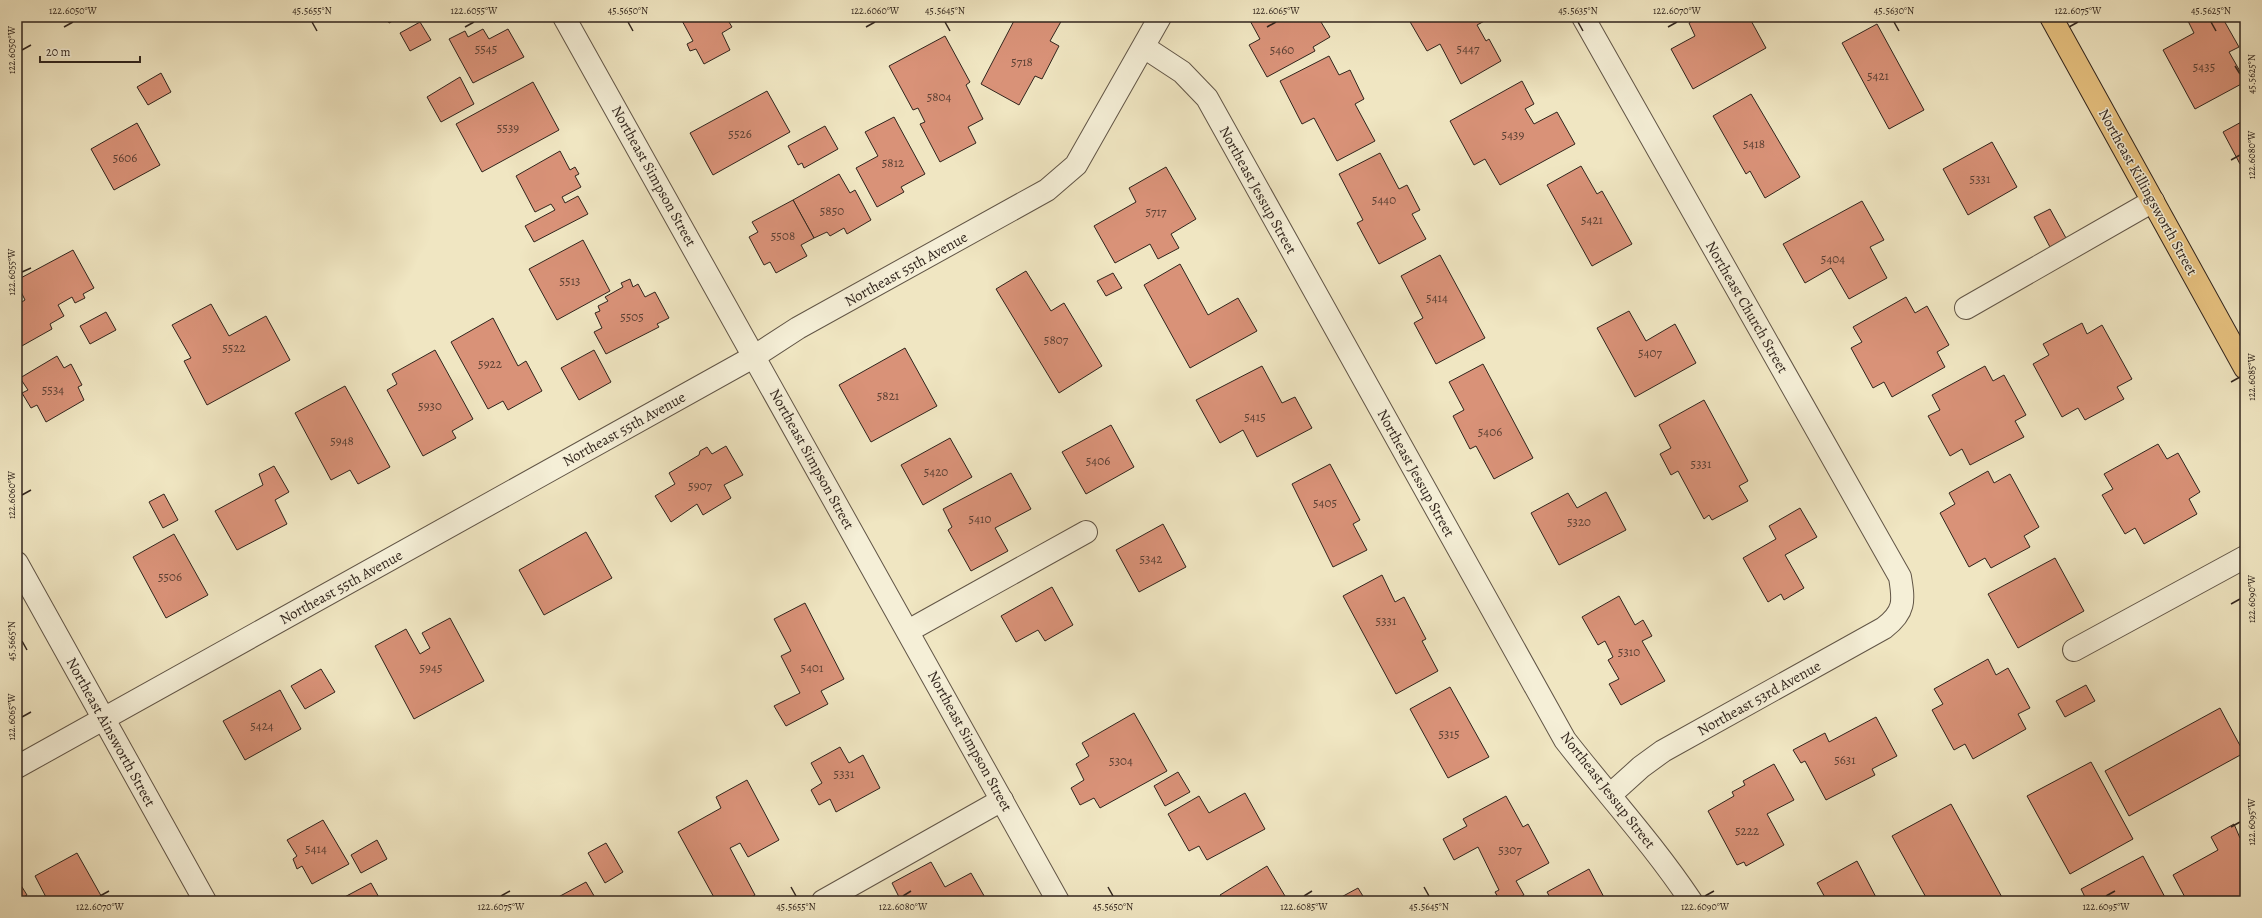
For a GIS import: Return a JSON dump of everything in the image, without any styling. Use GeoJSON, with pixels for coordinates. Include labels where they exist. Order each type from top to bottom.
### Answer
{"type":"FeatureCollection","features":[{"type":"Feature","properties":{"kind":"main road","name":"Northeast Killingsworth Street"},"geometry":{"type":"LineString","coordinates":[[2058,19],[2153,201],[2245,368]]}},
{"type":"Feature","properties":{"kind":"street","name":"Northeast Simpson Street"},"geometry":{"type":"LineString","coordinates":[[564,17],[755,356],[1058,901]]}},
{"type":"Feature","properties":{"kind":"street","name":"Northeast 55th Avenue"},"geometry":{"type":"LineString","coordinates":[[17,767],[755,356],[798,328],[1048,190],[1076,164],[1160,17]]}},
{"type":"Feature","properties":{"kind":"street","name":"Northeast Church Street"},"geometry":{"type":"LineString","coordinates":[[1583,17],[1900,577],[1904,600]]}},
{"type":"Feature","properties":{"kind":"street","name":"Northeast Jessup Street"},"geometry":{"type":"LineString","coordinates":[[1144,47],[1182,72],[1207,98],[1565,740],[1668,867],[1691,901]]}},
{"type":"Feature","properties":{"kind":"street"},"geometry":{"type":"LineString","coordinates":[[1966,308],[2153,201]]}},
{"type":"Feature","properties":{"kind":"street"},"geometry":{"type":"LineString","coordinates":[[908,631],[1086,532]]}},
{"type":"Feature","properties":{"kind":"street"},"geometry":{"type":"LineString","coordinates":[[2074,650],[2245,557]]}},
{"type":"Feature","properties":{"kind":"street","name":"Northeast Ainsworth Street"},"geometry":{"type":"LineString","coordinates":[[17,563],[103,720],[206,901]]}},
{"type":"Feature","properties":{"kind":"street","name":"Northeast 53rd Avenue"},"geometry":{"type":"LineString","coordinates":[[1610,795],[1641,767],[1663,751],[1884,628],[1893,622],[1901,610],[1904,600]]}},
{"type":"Feature","properties":{"kind":"street"},"geometry":{"type":"LineString","coordinates":[[823,901],[1002,800]]}},
{"type":"Feature","properties":{"kind":"building"},"geometry":{"type":"Polygon","coordinates":[[[386,17],[400,17],[389,23],[386,17]]]}},
{"type":"Feature","properties":{"kind":"building"},"geometry":{"type":"Polygon","coordinates":[[[680,17],[726,17],[732,27],[722,33],[730,50],[704,64],[696,49],[690,51],[687,44],[693,41],[680,17]]]}},
{"type":"Feature","properties":{"kind":"building"},"geometry":{"type":"Polygon","coordinates":[[[1016,17],[1063,18],[1050,41],[1059,46],[1042,79],[1035,76],[1019,105],[981,84],[1016,17]]]}},
{"type":"Feature","properties":{"kind":"building"},"geometry":{"type":"Polygon","coordinates":[[[1248,17],[1318,17],[1330,37],[1313,47],[1315,51],[1267,77],[1249,45],[1260,39],[1248,17]]]}},
{"type":"Feature","properties":{"kind":"building"},"geometry":{"type":"Polygon","coordinates":[[[1415,17],[1492,17],[1477,25],[1486,41],[1489,39],[1501,61],[1461,84],[1440,44],[1427,51],[1409,20],[1415,17]]]}},
{"type":"Feature","properties":{"kind":"building"},"geometry":{"type":"Polygon","coordinates":[[[1699,17],[1749,17],[1766,48],[1693,89],[1671,49],[1695,36],[1689,23],[1699,17]]]}},
{"type":"Feature","properties":{"kind":"building"},"geometry":{"type":"Polygon","coordinates":[[[2191,17],[2222,17],[2239,47],[2229,52],[2245,80],[2245,82],[2195,109],[2163,50],[2194,33],[2187,19],[2191,17]]]}},
{"type":"Feature","properties":{"kind":"building"},"geometry":{"type":"Polygon","coordinates":[[[420,22],[431,40],[410,51],[400,33],[420,22]]]}},
{"type":"Feature","properties":{"kind":"building"},"geometry":{"type":"Polygon","coordinates":[[[1877,24],[1924,110],[1889,129],[1842,43],[1877,24]]]}},
{"type":"Feature","properties":{"kind":"building"},"geometry":{"type":"Polygon","coordinates":[[[483,29],[489,39],[508,29],[524,57],[473,83],[449,39],[465,31],[468,37],[483,29]]]}},
{"type":"Feature","properties":{"kind":"building"},"geometry":{"type":"Polygon","coordinates":[[[945,36],[970,82],[966,85],[983,119],[968,127],[976,143],[940,162],[920,124],[925,122],[918,108],[913,110],[889,66],[945,36]]]}},
{"type":"Feature","properties":{"kind":"building"},"geometry":{"type":"Polygon","coordinates":[[[1329,56],[1339,75],[1350,70],[1364,99],[1355,104],[1375,141],[1337,161],[1314,118],[1302,124],[1280,81],[1329,56]]]}},
{"type":"Feature","properties":{"kind":"building"},"geometry":{"type":"Polygon","coordinates":[[[161,73],[171,92],[148,105],[137,87],[161,73]]]}},
{"type":"Feature","properties":{"kind":"building"},"geometry":{"type":"Polygon","coordinates":[[[460,77],[474,104],[441,122],[427,97],[460,77]]]}},
{"type":"Feature","properties":{"kind":"building"},"geometry":{"type":"Polygon","coordinates":[[[1522,81],[1534,104],[1525,109],[1534,124],[1557,112],[1575,144],[1500,185],[1485,159],[1474,165],[1450,121],[1522,81]]]}},
{"type":"Feature","properties":{"kind":"building"},"geometry":{"type":"Polygon","coordinates":[[[533,82],[559,130],[482,172],[456,124],[533,82]]]}},
{"type":"Feature","properties":{"kind":"building"},"geometry":{"type":"Polygon","coordinates":[[[767,91],[790,132],[713,175],[690,133],[767,91]]]}},
{"type":"Feature","properties":{"kind":"building"},"geometry":{"type":"Polygon","coordinates":[[[1751,94],[1800,177],[1765,198],[1750,171],[1746,174],[1713,116],[1751,94]]]}},
{"type":"Feature","properties":{"kind":"building"},"geometry":{"type":"Polygon","coordinates":[[[894,117],[925,174],[901,187],[904,192],[877,207],[856,168],[878,156],[865,132],[894,117]]]}},
{"type":"Feature","properties":{"kind":"building"},"geometry":{"type":"Polygon","coordinates":[[[2245,120],[2245,161],[2240,164],[2223,132],[2245,120]]]}},
{"type":"Feature","properties":{"kind":"building"},"geometry":{"type":"Polygon","coordinates":[[[137,123],[160,165],[114,190],[91,149],[137,123]]]}},
{"type":"Feature","properties":{"kind":"building"},"geometry":{"type":"Polygon","coordinates":[[[825,126],[838,149],[804,168],[802,163],[798,165],[788,146],[825,126]]]}},
{"type":"Feature","properties":{"kind":"building"},"geometry":{"type":"Polygon","coordinates":[[[1992,142],[2017,187],[1968,215],[1943,169],[1992,142]]]}},
{"type":"Feature","properties":{"kind":"building"},"geometry":{"type":"Polygon","coordinates":[[[560,151],[570,170],[575,167],[579,174],[575,176],[581,187],[562,197],[565,203],[578,196],[588,214],[534,242],[525,226],[555,210],[551,204],[535,212],[516,176],[560,151]]]}},
{"type":"Feature","properties":{"kind":"building"},"geometry":{"type":"Polygon","coordinates":[[[1380,153],[1399,189],[1407,185],[1420,210],[1412,214],[1426,239],[1379,264],[1357,223],[1363,220],[1339,174],[1380,153]]]}},
{"type":"Feature","properties":{"kind":"building"},"geometry":{"type":"Polygon","coordinates":[[[1581,166],[1597,194],[1602,191],[1632,244],[1592,266],[1547,185],[1581,166]]]}},
{"type":"Feature","properties":{"kind":"building"},"geometry":{"type":"Polygon","coordinates":[[[1166,167],[1196,219],[1171,234],[1179,248],[1158,259],[1150,244],[1115,263],[1094,226],[1136,202],[1129,188],[1166,167]]]}},
{"type":"Feature","properties":{"kind":"building"},"geometry":{"type":"Polygon","coordinates":[[[839,174],[850,193],[855,190],[871,220],[847,234],[844,228],[830,236],[827,232],[814,238],[793,200],[839,174]]]}},
{"type":"Feature","properties":{"kind":"building"},"geometry":{"type":"Polygon","coordinates":[[[793,200],[814,238],[801,245],[807,256],[776,273],[770,262],[764,265],[749,237],[758,232],[752,222],[793,200]]]}},
{"type":"Feature","properties":{"kind":"building"},"geometry":{"type":"Polygon","coordinates":[[[1862,201],[1884,240],[1870,247],[1887,278],[1849,299],[1831,268],[1805,283],[1783,244],[1862,201]]]}},
{"type":"Feature","properties":{"kind":"building"},"geometry":{"type":"Polygon","coordinates":[[[2050,209],[2066,238],[2050,247],[2034,217],[2050,209]]]}},
{"type":"Feature","properties":{"kind":"building"},"geometry":{"type":"Polygon","coordinates":[[[583,240],[610,291],[557,320],[529,269],[583,240]]]}},
{"type":"Feature","properties":{"kind":"building"},"geometry":{"type":"Polygon","coordinates":[[[73,250],[94,288],[83,294],[85,298],[75,303],[72,297],[58,305],[64,316],[50,324],[52,329],[20,347],[17,341],[17,305],[25,300],[17,284],[17,280],[73,250]]]}},
{"type":"Feature","properties":{"kind":"building"},"geometry":{"type":"Polygon","coordinates":[[[1440,255],[1485,338],[1436,364],[1414,323],[1423,318],[1401,276],[1440,255]]]}},
{"type":"Feature","properties":{"kind":"building"},"geometry":{"type":"Polygon","coordinates":[[[1180,264],[1208,315],[1238,298],[1257,331],[1190,368],[1144,285],[1180,264]]]}},
{"type":"Feature","properties":{"kind":"building"},"geometry":{"type":"Polygon","coordinates":[[[1026,271],[1051,311],[1064,303],[1102,366],[1059,393],[996,289],[1026,271]]]}},
{"type":"Feature","properties":{"kind":"building"},"geometry":{"type":"Polygon","coordinates":[[[1113,273],[1122,288],[1106,296],[1097,281],[1113,273]]]}},
{"type":"Feature","properties":{"kind":"building"},"geometry":{"type":"Polygon","coordinates":[[[630,279],[633,287],[638,284],[645,297],[655,292],[669,318],[657,324],[659,327],[606,354],[594,332],[602,328],[595,313],[600,311],[598,306],[608,301],[605,297],[623,287],[621,283],[630,279]]]}},
{"type":"Feature","properties":{"kind":"building"},"geometry":{"type":"Polygon","coordinates":[[[1906,297],[1915,313],[1927,306],[1949,345],[1937,352],[1945,367],[1892,397],[1884,382],[1873,388],[1851,348],[1862,342],[1853,327],[1906,297]]]}},
{"type":"Feature","properties":{"kind":"building"},"geometry":{"type":"Polygon","coordinates":[[[211,304],[229,336],[266,316],[290,360],[207,405],[184,361],[191,358],[172,325],[211,304]]]}},
{"type":"Feature","properties":{"kind":"building"},"geometry":{"type":"Polygon","coordinates":[[[1629,311],[1646,341],[1675,324],[1696,363],[1635,397],[1597,328],[1629,311]]]}},
{"type":"Feature","properties":{"kind":"building"},"geometry":{"type":"Polygon","coordinates":[[[106,312],[116,330],[90,344],[80,326],[106,312]]]}},
{"type":"Feature","properties":{"kind":"building"},"geometry":{"type":"Polygon","coordinates":[[[493,318],[518,366],[526,361],[542,391],[508,410],[503,401],[488,409],[451,342],[493,318]]]}},
{"type":"Feature","properties":{"kind":"building"},"geometry":{"type":"Polygon","coordinates":[[[2082,323],[2087,334],[2102,325],[2132,379],[2117,387],[2124,399],[2085,420],[2078,408],[2062,417],[2033,364],[2049,355],[2043,344],[2082,323]]]}},
{"type":"Feature","properties":{"kind":"building"},"geometry":{"type":"Polygon","coordinates":[[[905,348],[937,406],[871,442],[839,385],[905,348]]]}},
{"type":"Feature","properties":{"kind":"building"},"geometry":{"type":"Polygon","coordinates":[[[435,350],[473,419],[452,431],[456,438],[423,456],[387,390],[397,384],[392,374],[435,350]]]}},
{"type":"Feature","properties":{"kind":"building"},"geometry":{"type":"Polygon","coordinates":[[[594,350],[611,382],[579,400],[561,368],[594,350]]]}},
{"type":"Feature","properties":{"kind":"building"},"geometry":{"type":"Polygon","coordinates":[[[57,356],[64,368],[71,364],[82,385],[78,387],[84,400],[46,422],[37,405],[31,408],[22,393],[28,390],[20,378],[57,356]]]}},
{"type":"Feature","properties":{"kind":"building"},"geometry":{"type":"Polygon","coordinates":[[[1483,364],[1533,458],[1494,479],[1476,446],[1470,449],[1453,416],[1464,410],[1449,382],[1483,364]]]}},
{"type":"Feature","properties":{"kind":"building"},"geometry":{"type":"Polygon","coordinates":[[[1262,366],[1282,403],[1295,397],[1312,428],[1257,457],[1243,430],[1220,443],[1196,400],[1262,366]]]}},
{"type":"Feature","properties":{"kind":"building"},"geometry":{"type":"Polygon","coordinates":[[[1985,366],[1993,381],[2004,375],[2026,415],[2015,421],[2024,437],[1970,465],[1962,449],[1950,456],[1928,416],[1940,410],[1932,395],[1985,366]]]}},
{"type":"Feature","properties":{"kind":"building"},"geometry":{"type":"Polygon","coordinates":[[[345,386],[390,467],[358,484],[350,470],[331,480],[295,413],[345,386]]]}},
{"type":"Feature","properties":{"kind":"building"},"geometry":{"type":"Polygon","coordinates":[[[1704,400],[1748,481],[1739,486],[1748,501],[1712,520],[1709,515],[1704,519],[1678,471],[1671,475],[1660,454],[1671,448],[1659,425],[1704,400]]]}},
{"type":"Feature","properties":{"kind":"building"},"geometry":{"type":"Polygon","coordinates":[[[1111,425],[1134,467],[1086,494],[1062,452],[1111,425]]]}},
{"type":"Feature","properties":{"kind":"building"},"geometry":{"type":"Polygon","coordinates":[[[950,438],[972,477],[923,505],[901,465],[950,438]]]}},
{"type":"Feature","properties":{"kind":"building"},"geometry":{"type":"Polygon","coordinates":[[[2158,444],[2167,459],[2178,453],[2200,492],[2189,499],[2197,514],[2144,544],[2135,528],[2125,534],[2102,495],[2113,489],[2104,474],[2158,444]]]}},
{"type":"Feature","properties":{"kind":"building"},"geometry":{"type":"Polygon","coordinates":[[[726,446],[743,475],[724,485],[731,498],[703,515],[697,504],[671,522],[655,496],[675,484],[669,473],[699,455],[700,451],[707,447],[712,454],[726,446]]]}},
{"type":"Feature","properties":{"kind":"building"},"geometry":{"type":"Polygon","coordinates":[[[1330,464],[1360,520],[1353,524],[1367,550],[1333,567],[1292,484],[1330,464]]]}},
{"type":"Feature","properties":{"kind":"building"},"geometry":{"type":"Polygon","coordinates":[[[274,466],[289,492],[275,500],[287,524],[237,550],[215,511],[263,485],[259,474],[274,466]]]}},
{"type":"Feature","properties":{"kind":"building"},"geometry":{"type":"Polygon","coordinates":[[[1988,471],[1994,483],[2010,474],[2039,527],[2024,536],[2030,547],[1991,568],[1985,558],[1969,567],[1940,513],[1955,504],[1949,493],[1988,471]]]}},
{"type":"Feature","properties":{"kind":"building"},"geometry":{"type":"Polygon","coordinates":[[[1011,473],[1031,509],[995,528],[1008,551],[971,571],[948,530],[952,527],[943,509],[1011,473]]]}},
{"type":"Feature","properties":{"kind":"building"},"geometry":{"type":"Polygon","coordinates":[[[1606,492],[1626,530],[1559,565],[1531,513],[1568,493],[1577,508],[1606,492]]]}},
{"type":"Feature","properties":{"kind":"building"},"geometry":{"type":"Polygon","coordinates":[[[164,494],[178,520],[163,528],[149,502],[164,494]]]}},
{"type":"Feature","properties":{"kind":"building"},"geometry":{"type":"Polygon","coordinates":[[[1800,508],[1817,537],[1785,555],[1804,588],[1784,600],[1781,594],[1768,602],[1743,558],[1776,539],[1769,526],[1800,508]]]}},
{"type":"Feature","properties":{"kind":"building"},"geometry":{"type":"Polygon","coordinates":[[[1163,524],[1186,567],[1139,592],[1116,550],[1163,524]]]}},
{"type":"Feature","properties":{"kind":"building"},"geometry":{"type":"Polygon","coordinates":[[[586,532],[612,578],[544,615],[519,570],[586,532]]]}},
{"type":"Feature","properties":{"kind":"building"},"geometry":{"type":"Polygon","coordinates":[[[174,534],[208,595],[166,618],[133,557],[174,534]]]}},
{"type":"Feature","properties":{"kind":"building"},"geometry":{"type":"Polygon","coordinates":[[[2055,558],[2084,611],[2018,648],[1988,594],[2055,558]]]}},
{"type":"Feature","properties":{"kind":"building"},"geometry":{"type":"Polygon","coordinates":[[[1382,575],[1395,602],[1404,597],[1426,639],[1422,641],[1438,671],[1396,694],[1343,596],[1382,575]]]}},
{"type":"Feature","properties":{"kind":"building"},"geometry":{"type":"Polygon","coordinates":[[[1052,587],[1073,625],[1045,641],[1038,630],[1016,642],[1001,616],[1052,587]]]}},
{"type":"Feature","properties":{"kind":"building"},"geometry":{"type":"Polygon","coordinates":[[[1619,596],[1635,625],[1643,620],[1652,636],[1642,641],[1665,681],[1621,705],[1609,684],[1619,679],[1608,660],[1613,657],[1605,641],[1598,645],[1582,617],[1619,596]]]}},
{"type":"Feature","properties":{"kind":"building"},"geometry":{"type":"Polygon","coordinates":[[[805,603],[844,679],[821,691],[828,704],[786,726],[774,706],[800,693],[781,656],[791,651],[774,619],[805,603]]]}},
{"type":"Feature","properties":{"kind":"building"},"geometry":{"type":"Polygon","coordinates":[[[450,618],[484,681],[414,719],[375,646],[406,629],[420,654],[430,648],[422,633],[450,618]]]}},
{"type":"Feature","properties":{"kind":"building"},"geometry":{"type":"Polygon","coordinates":[[[1988,659],[1996,675],[2008,668],[2030,708],[2018,714],[2026,729],[1973,759],[1965,744],[1954,750],[1932,710],[1943,704],[1934,689],[1988,659]]]}},
{"type":"Feature","properties":{"kind":"building"},"geometry":{"type":"Polygon","coordinates":[[[321,669],[335,692],[305,709],[291,686],[321,669]]]}},
{"type":"Feature","properties":{"kind":"building"},"geometry":{"type":"Polygon","coordinates":[[[2086,685],[2095,701],[2065,717],[2056,701],[2086,685]]]}},
{"type":"Feature","properties":{"kind":"building"},"geometry":{"type":"Polygon","coordinates":[[[1450,687],[1489,757],[1448,778],[1410,709],[1450,687]]]}},
{"type":"Feature","properties":{"kind":"building"},"geometry":{"type":"Polygon","coordinates":[[[280,690],[301,729],[245,760],[223,721],[280,690]]]}},
{"type":"Feature","properties":{"kind":"building"},"geometry":{"type":"Polygon","coordinates":[[[2220,708],[2244,753],[2129,816],[2105,771],[2220,708]]]}},
{"type":"Feature","properties":{"kind":"building"},"geometry":{"type":"Polygon","coordinates":[[[1134,713],[1167,771],[1100,808],[1094,798],[1080,805],[1071,788],[1084,780],[1076,764],[1089,756],[1082,743],[1134,713]]]}},
{"type":"Feature","properties":{"kind":"building"},"geometry":{"type":"Polygon","coordinates":[[[1876,717],[1897,756],[1872,769],[1875,775],[1826,800],[1805,761],[1801,763],[1793,750],[1825,733],[1829,742],[1876,717]]]}},
{"type":"Feature","properties":{"kind":"building"},"geometry":{"type":"Polygon","coordinates":[[[840,747],[849,763],[863,755],[880,788],[836,812],[830,799],[819,805],[811,790],[822,783],[811,763],[840,747]]]}},
{"type":"Feature","properties":{"kind":"building"},"geometry":{"type":"Polygon","coordinates":[[[2091,762],[2133,839],[2070,874],[2027,796],[2091,762]]]}},
{"type":"Feature","properties":{"kind":"building"},"geometry":{"type":"Polygon","coordinates":[[[1774,764],[1794,800],[1767,814],[1784,845],[1746,866],[1744,862],[1737,865],[1708,811],[1734,796],[1732,792],[1745,785],[1743,781],[1774,764]]]}},
{"type":"Feature","properties":{"kind":"building"},"geometry":{"type":"Polygon","coordinates":[[[1178,772],[1190,792],[1165,806],[1154,786],[1178,772]]]}},
{"type":"Feature","properties":{"kind":"building"},"geometry":{"type":"Polygon","coordinates":[[[747,780],[779,840],[748,857],[740,843],[730,848],[755,895],[744,901],[716,901],[678,832],[721,808],[716,797],[747,780]]]}},
{"type":"Feature","properties":{"kind":"building"},"geometry":{"type":"Polygon","coordinates":[[[1245,793],[1265,829],[1207,860],[1199,846],[1189,851],[1168,814],[1199,796],[1209,813],[1245,793]]]}},
{"type":"Feature","properties":{"kind":"building"},"geometry":{"type":"Polygon","coordinates":[[[1506,796],[1523,827],[1528,824],[1549,863],[1516,881],[1524,895],[1512,901],[1500,901],[1495,892],[1499,890],[1478,847],[1454,860],[1443,839],[1467,826],[1463,819],[1506,796]]]}},
{"type":"Feature","properties":{"kind":"building"},"geometry":{"type":"Polygon","coordinates":[[[1951,804],[2004,901],[1928,901],[1892,836],[1951,804]]]}},
{"type":"Feature","properties":{"kind":"building"},"geometry":{"type":"Polygon","coordinates":[[[323,820],[349,864],[312,884],[302,866],[297,869],[293,859],[297,856],[287,840],[323,820]]]}},
{"type":"Feature","properties":{"kind":"building"},"geometry":{"type":"Polygon","coordinates":[[[2234,824],[2240,838],[2245,835],[2245,901],[2187,901],[2173,875],[2218,850],[2211,837],[2234,824]]]}},
{"type":"Feature","properties":{"kind":"building"},"geometry":{"type":"Polygon","coordinates":[[[377,840],[387,859],[361,873],[351,855],[377,840]]]}},
{"type":"Feature","properties":{"kind":"building"},"geometry":{"type":"Polygon","coordinates":[[[606,843],[623,872],[605,883],[588,853],[606,843]]]}},
{"type":"Feature","properties":{"kind":"building"},"geometry":{"type":"Polygon","coordinates":[[[77,853],[104,901],[48,901],[35,876],[77,853]]]}},
{"type":"Feature","properties":{"kind":"building"},"geometry":{"type":"Polygon","coordinates":[[[2143,856],[2167,901],[2087,901],[2081,889],[2143,856]]]}},
{"type":"Feature","properties":{"kind":"building"},"geometry":{"type":"Polygon","coordinates":[[[1857,861],[1878,901],[1827,901],[1817,883],[1857,861]]]}},
{"type":"Feature","properties":{"kind":"building"},"geometry":{"type":"Polygon","coordinates":[[[931,862],[945,887],[971,873],[987,901],[901,901],[892,883],[931,862]]]}},
{"type":"Feature","properties":{"kind":"building"},"geometry":{"type":"Polygon","coordinates":[[[1267,866],[1288,901],[1224,901],[1220,895],[1267,866]]]}},
{"type":"Feature","properties":{"kind":"building"},"geometry":{"type":"Polygon","coordinates":[[[1589,869],[1606,901],[1552,901],[1547,892],[1589,869]]]}},
{"type":"Feature","properties":{"kind":"building"},"geometry":{"type":"Polygon","coordinates":[[[17,879],[27,895],[17,901],[17,879]]]}},
{"type":"Feature","properties":{"kind":"building"},"geometry":{"type":"Polygon","coordinates":[[[586,882],[597,901],[551,901],[586,882]]]}},
{"type":"Feature","properties":{"kind":"building"},"geometry":{"type":"Polygon","coordinates":[[[371,883],[381,901],[337,901],[371,883]]]}},
{"type":"Feature","properties":{"kind":"building"},"geometry":{"type":"Polygon","coordinates":[[[1358,888],[1366,901],[1334,901],[1358,888]]]}}]}
